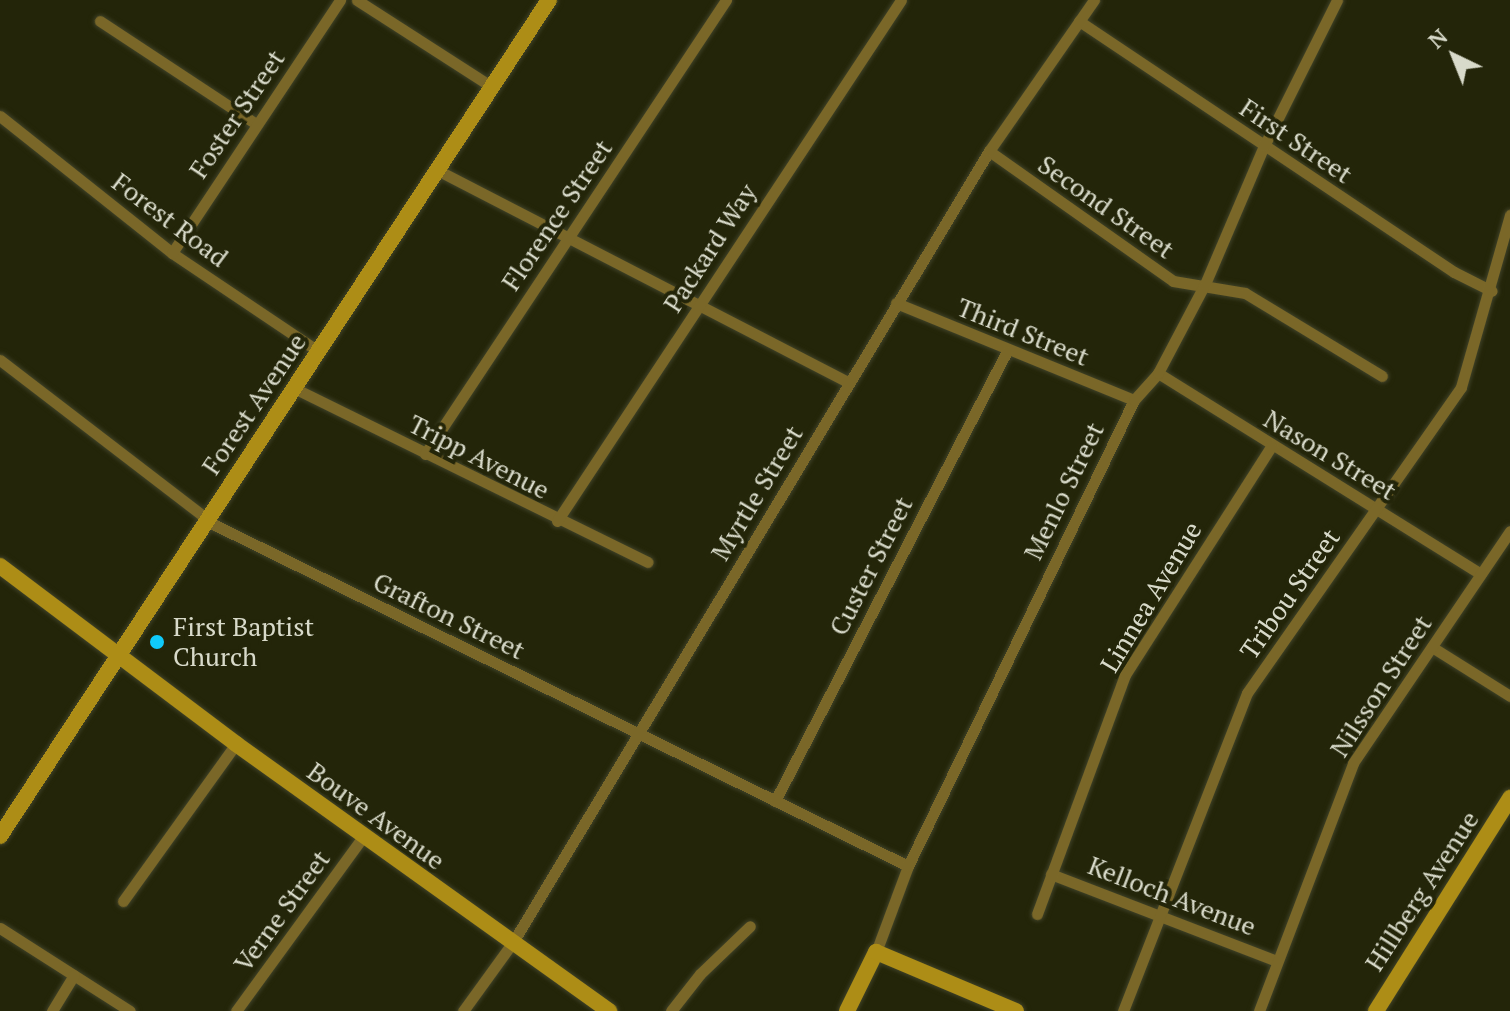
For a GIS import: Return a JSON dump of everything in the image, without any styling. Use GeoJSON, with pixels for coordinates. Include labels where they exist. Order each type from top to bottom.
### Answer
{"type":"FeatureCollection","features":[{"type":"Feature","properties":{"kind":"street","name":"Foster Street"},"geometry":{"type":"LineString","coordinates":[[172,253],[340,0]]}},
{"type":"Feature","properties":{"kind":"street"},"geometry":{"type":"LineString","coordinates":[[357,0],[492,87]]}},
{"type":"Feature","properties":{"kind":"street","name":"Forest Avenue"},"geometry":{"type":"LineString","coordinates":[[0,836],[549,0]]}},
{"type":"Feature","properties":{"kind":"street","name":"Florence Street"},"geometry":{"type":"LineString","coordinates":[[425,454],[726,0]]}},
{"type":"Feature","properties":{"kind":"street","name":"Packard Way"},"geometry":{"type":"LineString","coordinates":[[557,521],[901,0]]}},
{"type":"Feature","properties":{"kind":"street","name":"Myrtle Street"},"geometry":{"type":"LineString","coordinates":[[463,1011],[513,942],[989,151],[1094,0]]}},
{"type":"Feature","properties":{"kind":"street","name":"Menlo Street"},"geometry":{"type":"LineString","coordinates":[[847,1011],[876,952],[908,866],[1134,400],[1158,373],[1205,284],[1264,146],[1337,0]]}},
{"type":"Feature","properties":{"kind":"street"},"geometry":{"type":"LineString","coordinates":[[100,21],[256,124]]}},
{"type":"Feature","properties":{"kind":"street","name":"First Street"},"geometry":{"type":"LineString","coordinates":[[1079,21],[1454,272],[1492,291]]}},
{"type":"Feature","properties":{"kind":"street","name":"Forest Road"},"geometry":{"type":"LineString","coordinates":[[0,116],[172,253],[318,351]]}},
{"type":"Feature","properties":{"kind":"street","name":"Second Street"},"geometry":{"type":"LineString","coordinates":[[989,151],[1173,281],[1245,293],[1382,376]]}},
{"type":"Feature","properties":{"kind":"street"},"geometry":{"type":"LineString","coordinates":[[437,170],[848,382]]}},
{"type":"Feature","properties":{"kind":"street","name":"Tribou Street"},"geometry":{"type":"LineString","coordinates":[[1123,1011],[1247,693],[1461,387],[1497,274],[1510,215]]}},
{"type":"Feature","properties":{"kind":"street"},"geometry":{"type":"LineString","coordinates":[[1497,274],[1510,280]]}},
{"type":"Feature","properties":{"kind":"street","name":"Third Street"},"geometry":{"type":"LineString","coordinates":[[896,303],[1007,351],[1134,400]]}},
{"type":"Feature","properties":{"kind":"street","name":"Custer Street"},"geometry":{"type":"LineString","coordinates":[[775,801],[1007,351]]}},
{"type":"Feature","properties":{"kind":"street","name":"Grafton Street"},"geometry":{"type":"LineString","coordinates":[[0,360],[206,519],[908,866]]}},
{"type":"Feature","properties":{"kind":"street","name":"Nason Street"},"geometry":{"type":"LineString","coordinates":[[1158,373],[1271,447],[1379,508],[1481,574]]}},
{"type":"Feature","properties":{"kind":"street","name":"Tripp Avenue"},"geometry":{"type":"LineString","coordinates":[[294,388],[557,521],[647,562]]}},
{"type":"Feature","properties":{"kind":"street","name":"Linnea Avenue"},"geometry":{"type":"LineString","coordinates":[[1037,914],[1125,675],[1271,447]]}},
{"type":"Feature","properties":{"kind":"street","name":"Nilsson Street"},"geometry":{"type":"LineString","coordinates":[[1259,1011],[1353,763],[1510,531]]}},
{"type":"Feature","properties":{"kind":"street","name":"Bouve Avenue"},"geometry":{"type":"LineString","coordinates":[[0,566],[363,837],[609,1011]]}},
{"type":"Feature","properties":{"kind":"street"},"geometry":{"type":"LineString","coordinates":[[1432,647],[1510,696]]}},
{"type":"Feature","properties":{"kind":"street"},"geometry":{"type":"LineString","coordinates":[[123,901],[236,744]]}},
{"type":"Feature","properties":{"kind":"street","name":"Hillberg Avenue"},"geometry":{"type":"LineString","coordinates":[[1376,1011],[1510,798]]}},
{"type":"Feature","properties":{"kind":"street","name":"Verne Street"},"geometry":{"type":"LineString","coordinates":[[236,1011],[363,837]]}},
{"type":"Feature","properties":{"kind":"street","name":"Kelloch Avenue"},"geometry":{"type":"LineString","coordinates":[[1051,874],[1161,913],[1276,961]]}},
{"type":"Feature","properties":{"kind":"street"},"geometry":{"type":"LineString","coordinates":[[671,1011],[700,974],[750,926]]}},
{"type":"Feature","properties":{"kind":"street"},"geometry":{"type":"LineString","coordinates":[[0,928],[130,1011]]}},
{"type":"Feature","properties":{"kind":"street"},"geometry":{"type":"LineString","coordinates":[[876,952],[1016,1011]]}},
{"type":"Feature","properties":{"kind":"street"},"geometry":{"type":"LineString","coordinates":[[52,1011],[74,975]]}},
{"type":"Feature","properties":{"kind":"place","name":"First Baptist Church"},"geometry":{"type":"Point","coordinates":[157,642]}}]}
